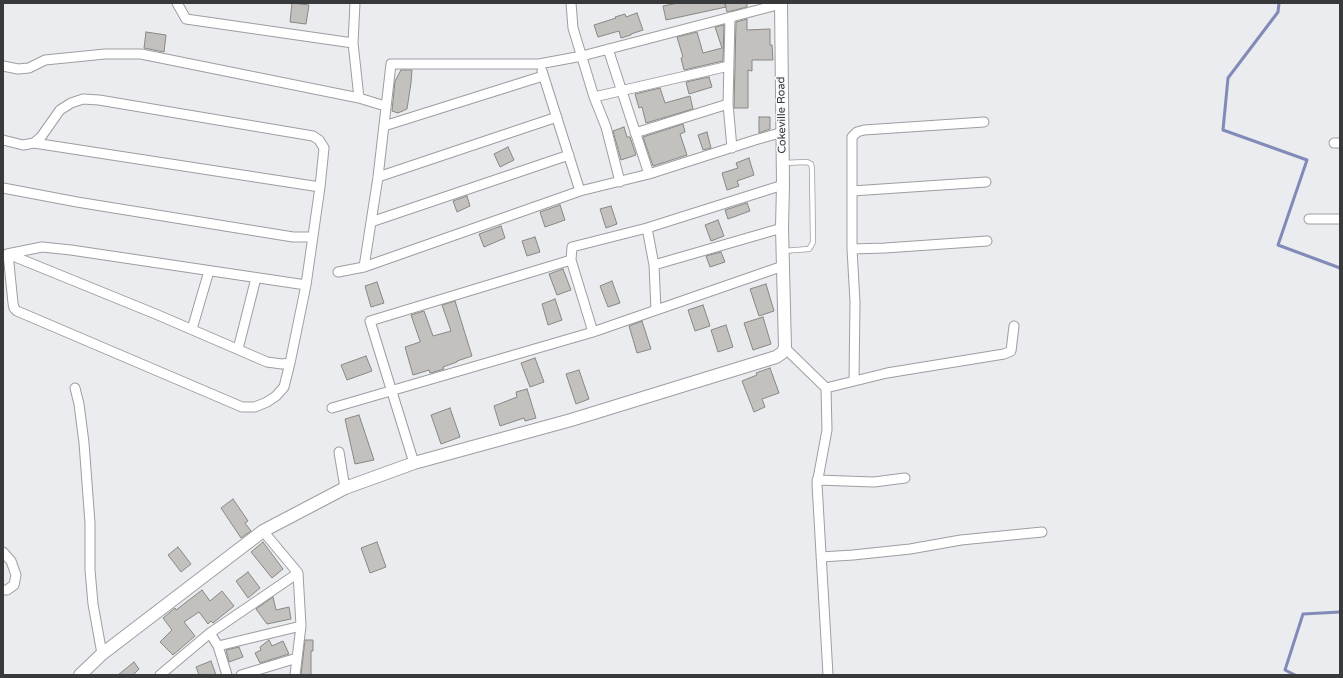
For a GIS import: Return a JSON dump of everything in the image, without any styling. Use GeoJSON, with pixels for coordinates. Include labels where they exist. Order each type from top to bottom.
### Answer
{"type":"FeatureCollection","features":[{"type":"Feature","properties":{"kind":"street"},"geometry":{"type":"LineString","coordinates":[[177,3],[186,19],[353,43]]}},
{"type":"Feature","properties":{"kind":"street"},"geometry":{"type":"LineString","coordinates":[[355,3],[353,43],[359,98]]}},
{"type":"Feature","properties":{"kind":"street"},"geometry":{"type":"LineString","coordinates":[[571,3],[573,28],[594,97],[606,127],[620,182]]}},
{"type":"Feature","properties":{"kind":"street"},"geometry":{"type":"LineString","coordinates":[[364,267],[378,177],[391,64],[539,64],[582,56],[781,4]]}},
{"type":"Feature","properties":{"kind":"street","name":"Cokeville Road"},"geometry":{"type":"LineString","coordinates":[[781,4],[783,132],[782,228],[785,348]]}},
{"type":"Feature","properties":{"kind":"street"},"geometry":{"type":"LineString","coordinates":[[730,17],[728,104],[732,148]]}},
{"type":"Feature","properties":{"kind":"street"},"geometry":{"type":"LineString","coordinates":[[608,49],[649,174]]}},
{"type":"Feature","properties":{"kind":"street"},"geometry":{"type":"LineString","coordinates":[[3,66],[18,69],[29,68],[45,60],[105,54],[141,54],[359,98],[385,106]]}},
{"type":"Feature","properties":{"kind":"street"},"geometry":{"type":"LineString","coordinates":[[539,64],[580,191]]}},
{"type":"Feature","properties":{"kind":"street"},"geometry":{"type":"LineString","coordinates":[[594,97],[729,66]]}},
{"type":"Feature","properties":{"kind":"street"},"geometry":{"type":"LineString","coordinates":[[384,126],[543,76]]}},
{"type":"Feature","properties":{"kind":"street"},"geometry":{"type":"LineString","coordinates":[[6,253],[13,303],[14,308],[17,311],[242,407],[255,407],[267,402],[276,396],[284,387],[306,285],[314,237],[324,148],[319,140],[313,136],[99,100],[83,99],[71,103],[60,110],[34,143]]}},
{"type":"Feature","properties":{"kind":"street"},"geometry":{"type":"LineString","coordinates":[[635,133],[728,104]]}},
{"type":"Feature","properties":{"kind":"street"},"geometry":{"type":"LineString","coordinates":[[378,177],[556,117]]}},
{"type":"Feature","properties":{"kind":"street"},"geometry":{"type":"LineString","coordinates":[[854,381],[855,302],[852,249],[852,137],[857,132],[864,130],[984,122]]}},
{"type":"Feature","properties":{"kind":"street"},"geometry":{"type":"LineString","coordinates":[[338,272],[364,267],[580,191],[649,174],[783,132]]}},
{"type":"Feature","properties":{"kind":"street"},"geometry":{"type":"LineString","coordinates":[[3,140],[23,145],[34,143],[320,188]]}},
{"type":"Feature","properties":{"kind":"street"},"geometry":{"type":"LineString","coordinates":[[371,222],[569,156]]}},
{"type":"Feature","properties":{"kind":"street"},"geometry":{"type":"LineString","coordinates":[[852,191],[986,182]]}},
{"type":"Feature","properties":{"kind":"street"},"geometry":{"type":"LineString","coordinates":[[593,332],[571,260],[572,247],[647,228],[783,184]]}},
{"type":"Feature","properties":{"kind":"street"},"geometry":{"type":"LineString","coordinates":[[3,188],[85,204],[293,237],[314,237]]}},
{"type":"Feature","properties":{"kind":"street"},"geometry":{"type":"LineString","coordinates":[[1309,219],[1340,219]]}},
{"type":"Feature","properties":{"kind":"street"},"geometry":{"type":"LineString","coordinates":[[647,228],[654,265],[656,310]]}},
{"type":"Feature","properties":{"kind":"street"},"geometry":{"type":"LineString","coordinates":[[654,265],[782,228]]}},
{"type":"Feature","properties":{"kind":"street"},"geometry":{"type":"LineString","coordinates":[[852,249],[987,241]]}},
{"type":"Feature","properties":{"kind":"street"},"geometry":{"type":"LineString","coordinates":[[6,253],[42,247],[71,250],[306,285]]}},
{"type":"Feature","properties":{"kind":"street"},"geometry":{"type":"LineString","coordinates":[[6,253],[275,364],[290,363]]}},
{"type":"Feature","properties":{"kind":"street"},"geometry":{"type":"LineString","coordinates":[[414,463],[370,321],[571,260]]}},
{"type":"Feature","properties":{"kind":"street"},"geometry":{"type":"LineString","coordinates":[[332,408],[593,332],[783,266]]}},
{"type":"Feature","properties":{"kind":"street"},"geometry":{"type":"LineString","coordinates":[[192,329],[209,271]]}},
{"type":"Feature","properties":{"kind":"street"},"geometry":{"type":"LineString","coordinates":[[238,349],[256,278]]}},
{"type":"Feature","properties":{"kind":"street"},"geometry":{"type":"LineString","coordinates":[[826,388],[908,369],[1004,354],[1011,351],[1014,326]]}},
{"type":"Feature","properties":{"kind":"street"},"geometry":{"type":"LineString","coordinates":[[80,675],[102,654],[263,531],[345,488],[414,463],[570,420],[776,357],[782,353],[785,348],[826,388],[827,430],[818,480],[828,675]]}},
{"type":"Feature","properties":{"kind":"street"},"geometry":{"type":"LineString","coordinates":[[75,388],[79,404],[84,443],[90,523],[90,570],[93,604],[102,654]]}},
{"type":"Feature","properties":{"kind":"street"},"geometry":{"type":"LineString","coordinates":[[339,452],[345,488]]}},
{"type":"Feature","properties":{"kind":"street"},"geometry":{"type":"LineString","coordinates":[[818,480],[874,482],[904,478]]}},
{"type":"Feature","properties":{"kind":"street"},"geometry":{"type":"LineString","coordinates":[[263,531],[298,573],[301,626],[296,675]]}},
{"type":"Feature","properties":{"kind":"street"},"geometry":{"type":"LineString","coordinates":[[821,557],[910,549],[961,540],[1042,532]]}},
{"type":"Feature","properties":{"kind":"street"},"geometry":{"type":"LineString","coordinates":[[3,552],[12,562],[16,575],[14,585],[7,590],[3,590]]}},
{"type":"Feature","properties":{"kind":"street"},"geometry":{"type":"LineString","coordinates":[[160,675],[171,671],[210,634],[298,573]]}},
{"type":"Feature","properties":{"kind":"street"},"geometry":{"type":"LineString","coordinates":[[218,646],[301,626]]}},
{"type":"Feature","properties":{"kind":"street"},"geometry":{"type":"LineString","coordinates":[[210,634],[218,646],[227,675]]}},
{"type":"Feature","properties":{"kind":"street"},"geometry":{"type":"LineString","coordinates":[[241,675],[297,658]]}},
{"type":"Feature","properties":{"kind":"lane"},"geometry":{"type":"LineString","coordinates":[[783,163],[807,162],[811,164],[813,242],[809,249],[783,251]]}},
{"type":"Feature","properties":{"kind":"building"},"geometry":{"type":"Polygon","coordinates":[[[292,3],[309,5],[306,24],[290,22],[292,3]]]}},
{"type":"Feature","properties":{"kind":"building"},"geometry":{"type":"Polygon","coordinates":[[[678,3],[747,3],[747,7],[727,12],[726,7],[666,20],[663,6],[678,3]]]}},
{"type":"Feature","properties":{"kind":"building"},"geometry":{"type":"Polygon","coordinates":[[[637,13],[643,30],[621,38],[619,31],[598,37],[594,25],[625,14],[626,17],[637,13]]]}},
{"type":"Feature","properties":{"kind":"building"},"geometry":{"type":"Polygon","coordinates":[[[747,19],[747,30],[770,29],[770,45],[772,45],[773,60],[752,60],[752,71],[748,70],[748,108],[734,108],[736,22],[747,19]]]}},
{"type":"Feature","properties":{"kind":"building"},"geometry":{"type":"Polygon","coordinates":[[[724,25],[723,61],[684,70],[681,58],[683,57],[677,37],[697,32],[703,53],[722,48],[715,27],[724,25]]]}},
{"type":"Feature","properties":{"kind":"building"},"geometry":{"type":"Polygon","coordinates":[[[146,32],[166,35],[164,52],[144,48],[146,32]]]}},
{"type":"Feature","properties":{"kind":"building"},"geometry":{"type":"Polygon","coordinates":[[[401,70],[412,70],[407,109],[398,113],[392,111],[395,81],[401,70]]]}},
{"type":"Feature","properties":{"kind":"building"},"geometry":{"type":"Polygon","coordinates":[[[709,77],[712,87],[689,94],[686,82],[709,77]]]}},
{"type":"Feature","properties":{"kind":"building"},"geometry":{"type":"Polygon","coordinates":[[[660,88],[665,103],[690,96],[693,109],[646,123],[642,107],[639,108],[635,94],[660,88]]]}},
{"type":"Feature","properties":{"kind":"building"},"geometry":{"type":"Polygon","coordinates":[[[759,117],[770,117],[770,129],[759,133],[759,117]]]}},
{"type":"Feature","properties":{"kind":"building"},"geometry":{"type":"Polygon","coordinates":[[[683,124],[685,132],[680,134],[687,155],[653,166],[643,137],[683,124]]]}},
{"type":"Feature","properties":{"kind":"building"},"geometry":{"type":"Polygon","coordinates":[[[624,127],[627,137],[630,137],[636,155],[621,160],[613,131],[624,127]]]}},
{"type":"Feature","properties":{"kind":"building"},"geometry":{"type":"Polygon","coordinates":[[[707,132],[711,148],[703,150],[698,135],[707,132]]]}},
{"type":"Feature","properties":{"kind":"building"},"geometry":{"type":"Polygon","coordinates":[[[508,147],[514,160],[500,167],[494,154],[508,147]]]}},
{"type":"Feature","properties":{"kind":"building"},"geometry":{"type":"Polygon","coordinates":[[[749,158],[754,175],[737,181],[739,186],[727,190],[722,173],[738,168],[736,163],[749,158]]]}},
{"type":"Feature","properties":{"kind":"building"},"geometry":{"type":"Polygon","coordinates":[[[467,196],[470,206],[457,212],[453,201],[467,196]]]}},
{"type":"Feature","properties":{"kind":"building"},"geometry":{"type":"Polygon","coordinates":[[[747,203],[750,211],[728,219],[725,210],[747,203]]]}},
{"type":"Feature","properties":{"kind":"building"},"geometry":{"type":"Polygon","coordinates":[[[560,205],[565,220],[545,227],[540,212],[560,205]]]}},
{"type":"Feature","properties":{"kind":"building"},"geometry":{"type":"Polygon","coordinates":[[[611,206],[617,224],[606,228],[600,209],[611,206]]]}},
{"type":"Feature","properties":{"kind":"building"},"geometry":{"type":"Polygon","coordinates":[[[718,220],[724,236],[711,241],[705,225],[718,220]]]}},
{"type":"Feature","properties":{"kind":"building"},"geometry":{"type":"Polygon","coordinates":[[[501,226],[505,238],[484,247],[479,234],[501,226]]]}},
{"type":"Feature","properties":{"kind":"building"},"geometry":{"type":"Polygon","coordinates":[[[535,237],[540,252],[527,256],[522,241],[535,237]]]}},
{"type":"Feature","properties":{"kind":"building"},"geometry":{"type":"Polygon","coordinates":[[[721,252],[725,262],[710,267],[706,256],[721,252]]]}},
{"type":"Feature","properties":{"kind":"building"},"geometry":{"type":"Polygon","coordinates":[[[563,269],[571,290],[557,295],[549,274],[563,269]]]}},
{"type":"Feature","properties":{"kind":"building"},"geometry":{"type":"Polygon","coordinates":[[[612,281],[620,303],[608,307],[600,286],[612,281]]]}},
{"type":"Feature","properties":{"kind":"building"},"geometry":{"type":"Polygon","coordinates":[[[377,282],[384,303],[371,307],[365,286],[377,282]]]}},
{"type":"Feature","properties":{"kind":"building"},"geometry":{"type":"Polygon","coordinates":[[[766,284],[774,311],[759,316],[750,289],[766,284]]]}},
{"type":"Feature","properties":{"kind":"building"},"geometry":{"type":"Polygon","coordinates":[[[555,299],[562,320],[548,325],[542,304],[555,299]]]}},
{"type":"Feature","properties":{"kind":"building"},"geometry":{"type":"Polygon","coordinates":[[[455,301],[472,356],[443,367],[444,369],[430,373],[429,370],[413,375],[405,347],[420,341],[411,315],[424,311],[433,336],[451,331],[442,305],[455,301]]]}},
{"type":"Feature","properties":{"kind":"building"},"geometry":{"type":"Polygon","coordinates":[[[703,305],[710,326],[695,331],[688,310],[703,305]]]}},
{"type":"Feature","properties":{"kind":"building"},"geometry":{"type":"Polygon","coordinates":[[[763,317],[771,344],[753,350],[744,323],[763,317]]]}},
{"type":"Feature","properties":{"kind":"building"},"geometry":{"type":"Polygon","coordinates":[[[642,321],[651,349],[637,353],[629,326],[642,321]]]}},
{"type":"Feature","properties":{"kind":"building"},"geometry":{"type":"Polygon","coordinates":[[[726,325],[733,347],[718,352],[711,330],[726,325]]]}},
{"type":"Feature","properties":{"kind":"building"},"geometry":{"type":"Polygon","coordinates":[[[366,356],[372,371],[347,380],[341,365],[366,356]]]}},
{"type":"Feature","properties":{"kind":"building"},"geometry":{"type":"Polygon","coordinates":[[[535,358],[544,382],[530,387],[521,363],[535,358]]]}},
{"type":"Feature","properties":{"kind":"building"},"geometry":{"type":"Polygon","coordinates":[[[770,368],[779,393],[762,399],[765,407],[754,412],[742,381],[757,375],[756,373],[770,368]]]}},
{"type":"Feature","properties":{"kind":"building"},"geometry":{"type":"Polygon","coordinates":[[[579,370],[589,399],[576,404],[566,374],[579,370]]]}},
{"type":"Feature","properties":{"kind":"building"},"geometry":{"type":"Polygon","coordinates":[[[527,389],[536,418],[525,421],[524,418],[500,426],[494,406],[517,397],[516,392],[527,389]]]}},
{"type":"Feature","properties":{"kind":"building"},"geometry":{"type":"Polygon","coordinates":[[[450,408],[460,437],[441,444],[431,415],[450,408]]]}},
{"type":"Feature","properties":{"kind":"building"},"geometry":{"type":"Polygon","coordinates":[[[359,415],[374,460],[355,464],[345,419],[359,415]]]}},
{"type":"Feature","properties":{"kind":"building"},"geometry":{"type":"Polygon","coordinates":[[[233,499],[248,521],[245,523],[251,531],[241,538],[221,508],[233,499]]]}},
{"type":"Feature","properties":{"kind":"building"},"geometry":{"type":"Polygon","coordinates":[[[263,542],[283,569],[272,578],[251,552],[263,542]]]}},
{"type":"Feature","properties":{"kind":"building"},"geometry":{"type":"Polygon","coordinates":[[[377,542],[386,567],[370,573],[361,548],[377,542]]]}},
{"type":"Feature","properties":{"kind":"building"},"geometry":{"type":"Polygon","coordinates":[[[178,547],[191,564],[181,572],[168,555],[178,547]]]}},
{"type":"Feature","properties":{"kind":"building"},"geometry":{"type":"Polygon","coordinates":[[[248,572],[260,588],[248,598],[236,581],[248,572]]]}},
{"type":"Feature","properties":{"kind":"building"},"geometry":{"type":"Polygon","coordinates":[[[202,590],[210,601],[222,591],[234,606],[213,623],[211,621],[208,624],[199,612],[184,622],[195,636],[173,655],[160,642],[172,630],[163,618],[202,590]]]}},
{"type":"Feature","properties":{"kind":"building"},"geometry":{"type":"Polygon","coordinates":[[[273,597],[276,610],[289,607],[291,619],[267,624],[256,609],[273,597]]]}},
{"type":"Feature","properties":{"kind":"building"},"geometry":{"type":"Polygon","coordinates":[[[269,640],[272,646],[283,641],[289,654],[260,663],[255,653],[261,650],[260,647],[269,640]]]}},
{"type":"Feature","properties":{"kind":"building"},"geometry":{"type":"Polygon","coordinates":[[[305,640],[313,640],[313,651],[311,651],[311,675],[301,675],[305,640]]]}},
{"type":"Feature","properties":{"kind":"building"},"geometry":{"type":"Polygon","coordinates":[[[239,647],[243,657],[229,662],[226,650],[239,647]]]}},
{"type":"Feature","properties":{"kind":"building"},"geometry":{"type":"Polygon","coordinates":[[[211,661],[216,675],[199,675],[196,667],[211,661]]]}},
{"type":"Feature","properties":{"kind":"building"},"geometry":{"type":"Polygon","coordinates":[[[134,662],[139,669],[133,675],[118,675],[134,662]]]}},
{"type":"Feature","properties":{"kind":"waterway"},"geometry":{"type":"LineString","coordinates":[[1279,3],[1278,12],[1228,78],[1223,130],[1307,160],[1278,245],[1340,268]]}},
{"type":"Feature","properties":{"kind":"waterway"},"geometry":{"type":"LineString","coordinates":[[1295,675],[1285,670],[1303,614],[1340,612]]}}]}
